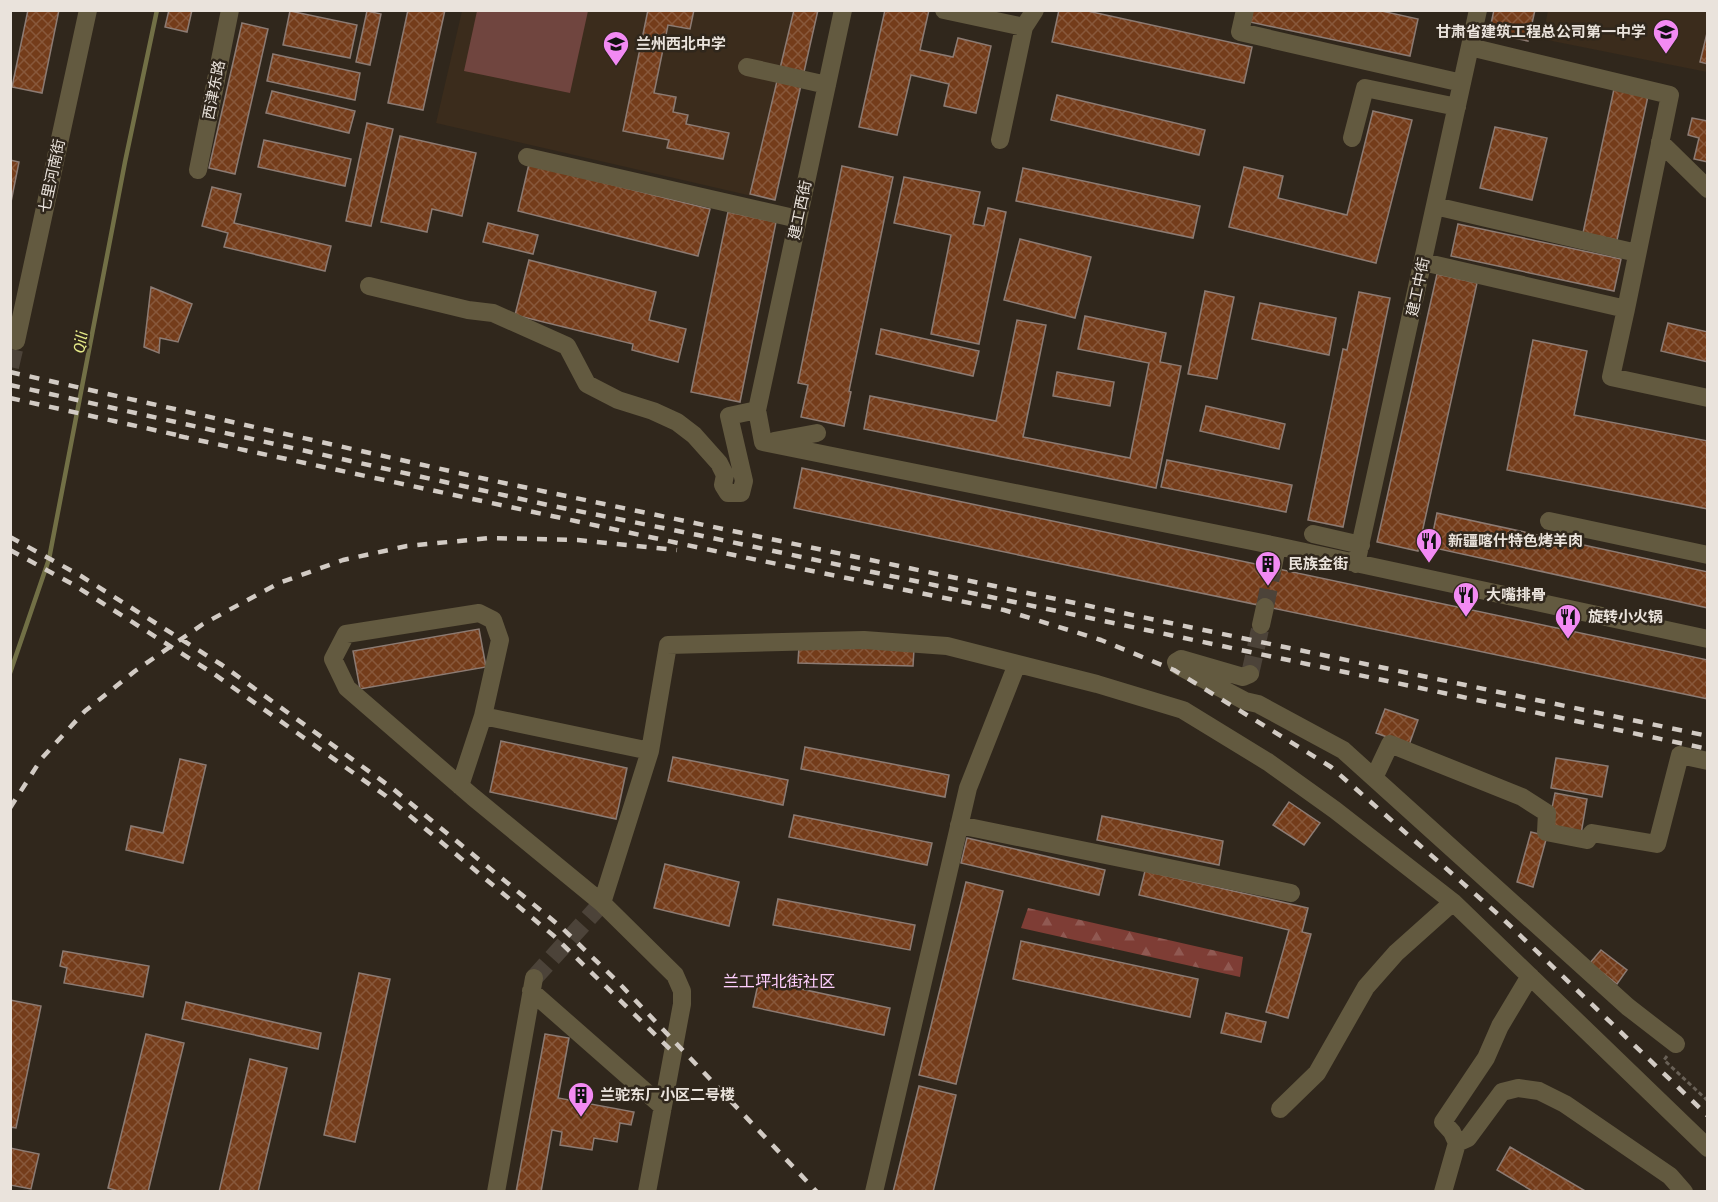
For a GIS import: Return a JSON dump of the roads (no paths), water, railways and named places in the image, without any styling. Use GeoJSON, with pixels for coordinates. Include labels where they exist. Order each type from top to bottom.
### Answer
{"type":"FeatureCollection","features":[{"type":"Feature","properties":{"kind":"street","name":"七里河南街"},"geometry":{"type":"LineString","coordinates":[[16,341],[88,10]]}},
{"type":"Feature","properties":{"kind":"street","name":"西津东路"},"geometry":{"type":"LineString","coordinates":[[198,170],[230,10]]}},
{"type":"Feature","properties":{"kind":"street","name":"建工西街"},"geometry":{"type":"LineString","coordinates":[[757,410],[843,10]]}},
{"type":"Feature","properties":{"kind":"street"},"geometry":{"type":"LineString","coordinates":[[944,10],[1024,27]]}},
{"type":"Feature","properties":{"kind":"street"},"geometry":{"type":"LineString","coordinates":[[1000,140],[1024,27],[1035,10]]}},
{"type":"Feature","properties":{"kind":"street"},"geometry":{"type":"LineString","coordinates":[[1245,10],[1240,33],[1462,82]]}},
{"type":"Feature","properties":{"kind":"street","name":"建工中街"},"geometry":{"type":"LineString","coordinates":[[1356,564],[1478,10]]}},
{"type":"Feature","properties":{"kind":"street"},"geometry":{"type":"LineString","coordinates":[[1470,46],[1670,95],[1611,377],[1707,398]]}},
{"type":"Feature","properties":{"kind":"street"},"geometry":{"type":"LineString","coordinates":[[747,67],[827,85]]}},
{"type":"Feature","properties":{"kind":"street"},"geometry":{"type":"LineString","coordinates":[[1352,138],[1365,88],[1457,107]]}},
{"type":"Feature","properties":{"kind":"street"},"geometry":{"type":"LineString","coordinates":[[1660,142],[1707,189]]}},
{"type":"Feature","properties":{"kind":"street"},"geometry":{"type":"LineString","coordinates":[[527,157],[798,219]]}},
{"type":"Feature","properties":{"kind":"street"},"geometry":{"type":"LineString","coordinates":[[1435,206],[1637,254]]}},
{"type":"Feature","properties":{"kind":"street"},"geometry":{"type":"LineString","coordinates":[[1423,262],[1626,309]]}},
{"type":"Feature","properties":{"kind":"street"},"geometry":{"type":"LineString","coordinates":[[369,286],[468,310],[493,313],[567,346],[587,384],[618,400],[661,414],[677,422],[694,435],[719,463],[725,475],[723,485],[728,493],[741,493],[744,481],[729,416],[757,410],[763,442]]}},
{"type":"Feature","properties":{"kind":"street"},"geometry":{"type":"LineString","coordinates":[[763,442],[817,433]]}},
{"type":"Feature","properties":{"kind":"street"},"geometry":{"type":"LineString","coordinates":[[763,442],[1277,546],[1707,639]]}},
{"type":"Feature","properties":{"kind":"street"},"geometry":{"type":"LineString","coordinates":[[1549,521],[1707,555]]}},
{"type":"Feature","properties":{"kind":"street"},"geometry":{"type":"LineString","coordinates":[[1313,534],[1361,545]]}},
{"type":"Feature","properties":{"kind":"street"},"geometry":{"type":"LineString","coordinates":[[1273,567],[1277,546]]}},
{"type":"Feature","properties":{"kind":"street"},"geometry":{"type":"LineString","coordinates":[[460,786],[483,716],[500,640],[493,620],[479,613],[346,634],[333,659],[347,688],[460,786],[602,903],[675,975],[682,991],[682,1004],[647,1191]]}},
{"type":"Feature","properties":{"kind":"street"},"geometry":{"type":"LineString","coordinates":[[602,903],[650,751],[668,645],[864,640],[947,646],[1097,684],[1183,710],[1268,762],[1335,810],[1453,902],[1707,1148]]}},
{"type":"Feature","properties":{"kind":"street"},"geometry":{"type":"LineString","coordinates":[[1250,674],[1243,677],[1181,659],[1176,662],[1177,665],[1245,701],[1258,704],[1343,750],[1628,1007],[1676,1044]]}},
{"type":"Feature","properties":{"kind":"street"},"geometry":{"type":"LineString","coordinates":[[874,1191],[968,788],[1017,664]]}},
{"type":"Feature","properties":{"kind":"street"},"geometry":{"type":"LineString","coordinates":[[483,716],[650,751]]}},
{"type":"Feature","properties":{"kind":"street"},"geometry":{"type":"LineString","coordinates":[[1374,778],[1390,744],[1522,797],[1547,813],[1546,832],[1587,840],[1592,833],[1657,844],[1680,755],[1707,761]]}},
{"type":"Feature","properties":{"kind":"street"},"geometry":{"type":"LineString","coordinates":[[959,825],[1291,893]]}},
{"type":"Feature","properties":{"kind":"street"},"geometry":{"type":"LineString","coordinates":[[1280,1109],[1317,1073],[1366,987],[1396,953],[1453,902]]}},
{"type":"Feature","properties":{"kind":"street"},"geometry":{"type":"LineString","coordinates":[[1443,1191],[1457,1143],[1452,1132],[1443,1122],[1486,1058],[1500,1026],[1530,976]]}},
{"type":"Feature","properties":{"kind":"street"},"geometry":{"type":"LineString","coordinates":[[496,1191],[532,985],[663,1107]]}},
{"type":"Feature","properties":{"kind":"street"},"geometry":{"type":"LineString","coordinates":[[1457,1143],[1468,1138],[1502,1092],[1518,1088],[1539,1091],[1565,1104],[1670,1176],[1684,1191]]}},
{"type":"Feature","properties":{"kind":"waterway","name":"Qili"},"geometry":{"type":"LineString","coordinates":[[10,673],[49,559],[125,162],[157,10]]}},
{"type":"Feature","properties":{"kind":"tunnel"},"geometry":{"type":"LineString","coordinates":[[10,367],[16,341]]}},
{"type":"Feature","properties":{"kind":"tunnel"},"geometry":{"type":"LineString","coordinates":[[1265,607],[1273,567]]}},
{"type":"Feature","properties":{"kind":"tunnel"},"geometry":{"type":"LineString","coordinates":[[1250,674],[1261,625]]}},
{"type":"Feature","properties":{"kind":"tunnel"},"geometry":{"type":"LineString","coordinates":[[534,978],[602,903]]}},
{"type":"Feature","properties":{"kind":"railway"},"geometry":{"type":"LineString","coordinates":[[10,372],[490,480],[1708,736]]}},
{"type":"Feature","properties":{"kind":"railway"},"geometry":{"type":"LineString","coordinates":[[10,385],[548,505],[1708,749]]}},
{"type":"Feature","properties":{"kind":"railway"},"geometry":{"type":"LineString","coordinates":[[10,398],[186,437]]}},
{"type":"Feature","properties":{"kind":"railway"},"geometry":{"type":"LineString","coordinates":[[179,436],[743,557],[1004,610],[1101,640],[1174,670],[1331,767],[1500,916],[1708,1116]]}},
{"type":"Feature","properties":{"kind":"railway"},"geometry":{"type":"LineString","coordinates":[[10,537],[81,576],[222,665],[392,788],[561,927],[618,982],[817,1192]]}},
{"type":"Feature","properties":{"kind":"railway"},"geometry":{"type":"LineString","coordinates":[[10,808],[42,758],[85,711],[135,671],[203,624],[279,583],[343,560],[407,546],[490,538],[578,540],[677,550]]}},
{"type":"Feature","properties":{"kind":"railway"},"geometry":{"type":"LineString","coordinates":[[10,550],[74,585],[214,674],[386,796],[554,936],[673,1052]]}},
{"type":"Feature","properties":{"kind":"place","name":"甘肃省建筑工程总公司第一中学"},"geometry":{"type":"Point","coordinates":[1666,55]}},
{"type":"Feature","properties":{"kind":"place","name":"兰州西北中学"},"geometry":{"type":"Point","coordinates":[616,67]}},
{"type":"Feature","properties":{"kind":"place","name":"新疆喀什特色烤羊肉"},"geometry":{"type":"Point","coordinates":[1429,564]}},
{"type":"Feature","properties":{"kind":"place","name":"民族金街"},"geometry":{"type":"Point","coordinates":[1268,587]}},
{"type":"Feature","properties":{"kind":"place","name":"大嘴排骨"},"geometry":{"type":"Point","coordinates":[1466,618]}},
{"type":"Feature","properties":{"kind":"place","name":"旋转小火锅"},"geometry":{"type":"Point","coordinates":[1568,640]}},
{"type":"Feature","properties":{"kind":"place","name":"兰驼东厂小区二号楼"},"geometry":{"type":"Point","coordinates":[581,1118]}},
{"type":"Feature","properties":{"kind":"district","name":"兰工坪北街社区"},"geometry":{"type":"Point","coordinates":[779,981]}}]}
